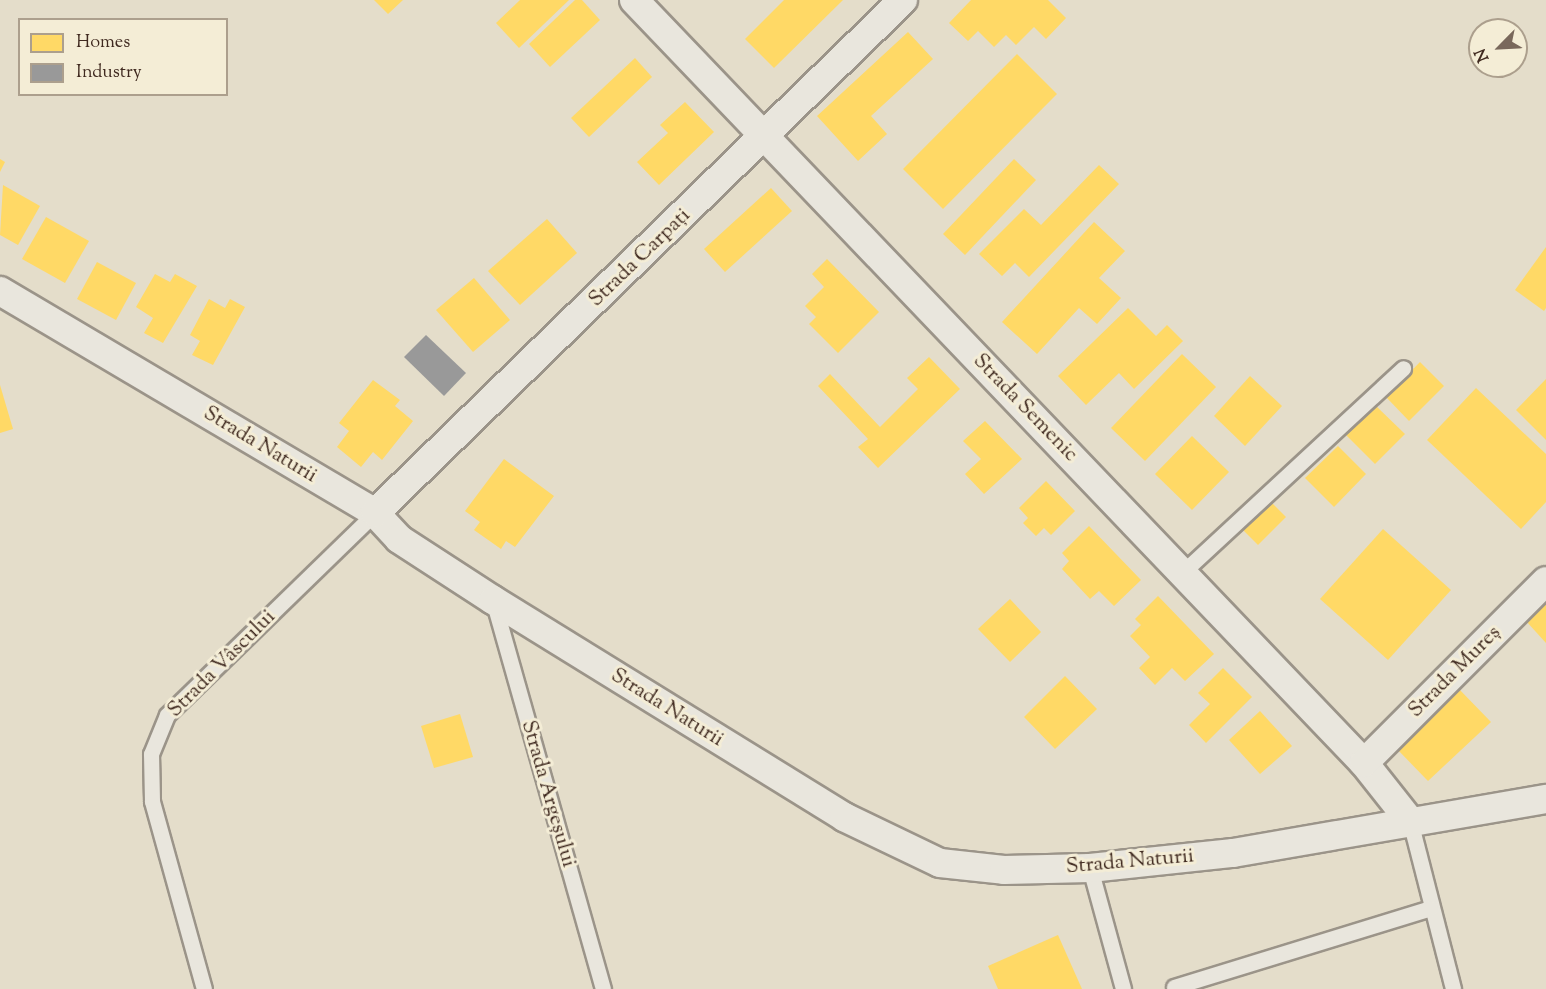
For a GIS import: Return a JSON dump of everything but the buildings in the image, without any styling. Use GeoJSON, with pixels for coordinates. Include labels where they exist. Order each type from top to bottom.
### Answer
{"type":"FeatureCollection","features":[{"type":"Feature","properties":{"kind":"street","name":"Strada Semenic"},"geometry":{"type":"LineString","coordinates":[[633,0],[1184,572],[1364,763],[1410,820]]}},
{"type":"Feature","properties":{"kind":"street","name":"Strada Carpați"},"geometry":{"type":"LineString","coordinates":[[375,513],[764,138],[903,0]]}},
{"type":"Feature","properties":{"kind":"street","name":"Strada Naturii"},"geometry":{"type":"LineString","coordinates":[[0,291],[375,513],[399,539],[493,600],[844,817],[940,863],[1004,870],[1090,868],[1233,853],[1410,820],[1546,799]]}},
{"type":"Feature","properties":{"kind":"street","name":"Strada Mureș"},"geometry":{"type":"LineString","coordinates":[[1364,763],[1546,581]]}},
{"type":"Feature","properties":{"kind":"lane"},"geometry":{"type":"LineString","coordinates":[[1184,572],[1403,368]]}},
{"type":"Feature","properties":{"kind":"lane","name":"Strada Vâscului"},"geometry":{"type":"LineString","coordinates":[[204,989],[152,801],[151,754],[168,715],[375,513]]}},
{"type":"Feature","properties":{"kind":"lane","name":"Strada Argeșului"},"geometry":{"type":"LineString","coordinates":[[493,600],[603,989]]}},
{"type":"Feature","properties":{"kind":"lane"},"geometry":{"type":"LineString","coordinates":[[1410,820],[1430,908],[1453,989]]}},
{"type":"Feature","properties":{"kind":"lane"},"geometry":{"type":"LineString","coordinates":[[1090,868],[1123,989]]}},
{"type":"Feature","properties":{"kind":"lane"},"geometry":{"type":"LineString","coordinates":[[1174,987],[1430,908]]}}]}
